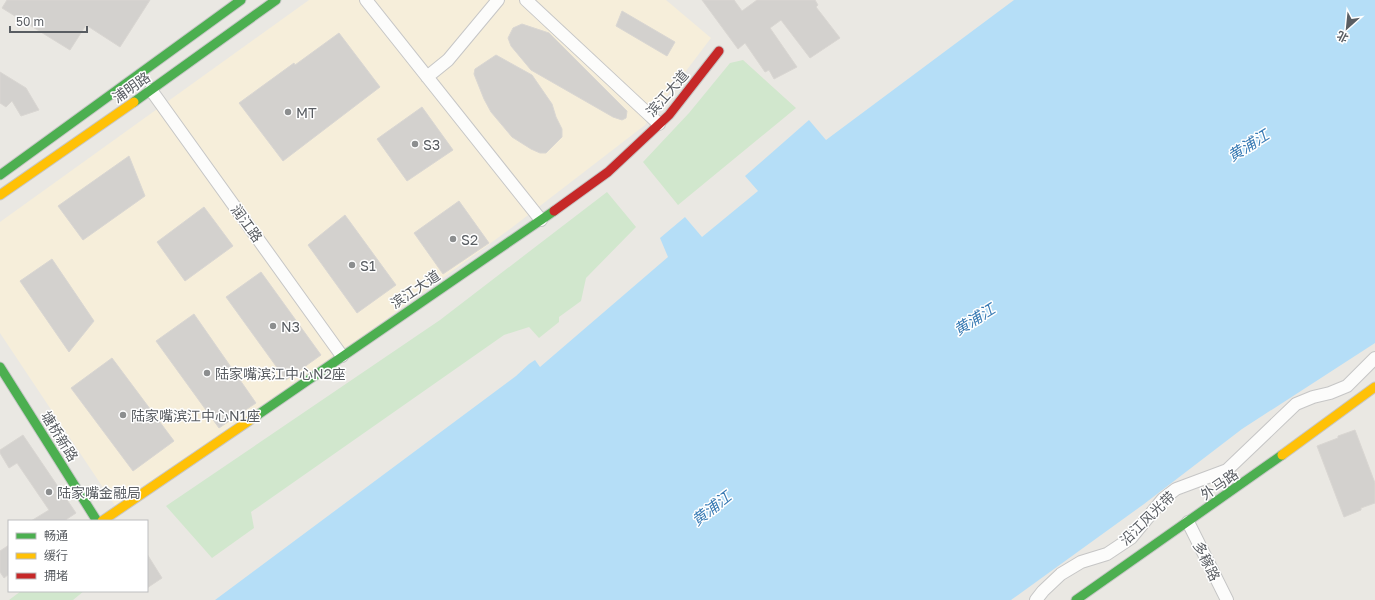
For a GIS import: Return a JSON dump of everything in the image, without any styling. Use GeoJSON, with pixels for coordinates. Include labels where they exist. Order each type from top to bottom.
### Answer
{"type":"FeatureCollection","features":[{"type":"Feature","properties":{"kind":"street","name":"浦明路"},"geometry":{"type":"LineString","coordinates":[[0,175],[241,0]]}},
{"type":"Feature","properties":{"kind":"street","name":"浦明路"},"geometry":{"type":"LineString","coordinates":[[0,195],[151,90],[276,0]]}},
{"type":"Feature","properties":{"kind":"street"},"geometry":{"type":"LineString","coordinates":[[366,0],[541,220]]}},
{"type":"Feature","properties":{"kind":"street"},"geometry":{"type":"LineString","coordinates":[[427,77],[448,60],[498,0]]}},
{"type":"Feature","properties":{"kind":"street"},"geometry":{"type":"LineString","coordinates":[[526,0],[659,124]]}},
{"type":"Feature","properties":{"kind":"street","name":"滨江大道"},"geometry":{"type":"LineString","coordinates":[[103,520],[541,220],[608,172],[669,115],[719,52]]}},
{"type":"Feature","properties":{"kind":"street","name":"润江路"},"geometry":{"type":"LineString","coordinates":[[151,90],[342,356]]}},
{"type":"Feature","properties":{"kind":"street","name":"沿江风光带"},"geometry":{"type":"LineString","coordinates":[[1036,600],[1042,591],[1061,574],[1081,562],[1107,554],[1131,538],[1163,499],[1176,489],[1227,470],[1296,404],[1347,386],[1375,358]]}},
{"type":"Feature","properties":{"kind":"street","name":"塘桥新路"},"geometry":{"type":"LineString","coordinates":[[0,367],[96,520]]}},
{"type":"Feature","properties":{"kind":"street","name":"外马路"},"geometry":{"type":"LineString","coordinates":[[1076,600],[1252,477],[1375,388]]}},
{"type":"Feature","properties":{"kind":"street","name":"多稼路"},"geometry":{"type":"LineString","coordinates":[[1188,522],[1227,600]]}},
{"type":"Feature","properties":{"kind":"shaded area"},"geometry":{"type":"Polygon","coordinates":[[[309,0],[666,0],[711,38],[645,125],[510,229],[120,513],[0,333],[0,222],[309,0]]]}},
{"type":"Feature","properties":{"kind":"green space"},"geometry":{"type":"Polygon","coordinates":[[[743,60],[796,108],[678,205],[643,162],[689,113],[730,63],[743,60]]]}},
{"type":"Feature","properties":{"kind":"green space"},"geometry":{"type":"Polygon","coordinates":[[[607,192],[636,227],[586,278],[581,301],[559,317],[559,322],[539,338],[529,327],[504,335],[251,512],[254,528],[212,558],[166,506],[440,320],[607,192]]]}},
{"type":"Feature","properties":{"kind":"green space"},"geometry":{"type":"Polygon","coordinates":[[[20,592],[83,592],[73,600],[9,600],[20,592]]]}},
{"type":"Feature","properties":{"kind":"water","name":"黄浦江"},"geometry":{"type":"Polygon","coordinates":[[[1014,0],[1375,0],[1375,343],[1242,429],[1144,504],[1011,600],[215,600],[516,376],[529,364],[535,360],[540,367],[668,257],[660,238],[685,217],[702,237],[758,191],[745,176],[809,120],[826,140],[1014,0]]]}},
{"type":"Feature","properties":{"kind":"building"},"geometry":{"type":"Polygon","coordinates":[[[7,0],[150,0],[120,47],[86,25],[70,50],[2,8],[7,0]]]}},
{"type":"Feature","properties":{"kind":"building"},"geometry":{"type":"Polygon","coordinates":[[[702,0],[734,0],[742,11],[757,0],[815,0],[818,5],[816,7],[840,38],[810,58],[781,20],[770,28],[797,67],[774,79],[769,70],[765,72],[745,43],[738,49],[702,0]]]}},
{"type":"Feature","properties":{"kind":"building"},"geometry":{"type":"Polygon","coordinates":[[[622,11],[675,42],[667,56],[616,26],[622,11]]]}},
{"type":"Feature","properties":{"kind":"building"},"geometry":{"type":"Polygon","coordinates":[[[522,24],[549,33],[627,111],[626,118],[622,120],[613,117],[531,70],[511,46],[508,38],[513,28],[522,24]]]}},
{"type":"Feature","properties":{"kind":"building"},"geometry":{"type":"Polygon","coordinates":[[[339,33],[380,87],[283,161],[239,103],[294,63],[295,65],[339,33]]]}},
{"type":"Feature","properties":{"kind":"building"},"geometry":{"type":"Polygon","coordinates":[[[496,55],[532,75],[552,104],[562,129],[562,137],[546,153],[540,153],[531,149],[512,137],[491,112],[484,99],[474,74],[475,69],[496,55]]]}},
{"type":"Feature","properties":{"kind":"building"},"geometry":{"type":"Polygon","coordinates":[[[0,72],[26,88],[39,110],[21,116],[12,101],[6,107],[0,103],[0,72]]]}},
{"type":"Feature","properties":{"kind":"building","name":"S3"},"geometry":{"type":"Polygon","coordinates":[[[422,107],[453,150],[407,181],[377,139],[422,107]]]}},
{"type":"Feature","properties":{"kind":"building"},"geometry":{"type":"Polygon","coordinates":[[[129,156],[145,196],[83,240],[58,206],[129,156]]]}},
{"type":"Feature","properties":{"kind":"building","name":"S2"},"geometry":{"type":"Polygon","coordinates":[[[459,201],[489,243],[443,274],[414,233],[459,201]]]}},
{"type":"Feature","properties":{"kind":"building"},"geometry":{"type":"Polygon","coordinates":[[[204,207],[233,246],[185,281],[157,242],[204,207]]]}},
{"type":"Feature","properties":{"kind":"building","name":"S1"},"geometry":{"type":"Polygon","coordinates":[[[345,215],[396,285],[357,313],[308,245],[345,215]]]}},
{"type":"Feature","properties":{"kind":"building"},"geometry":{"type":"Polygon","coordinates":[[[52,259],[94,321],[69,352],[20,281],[52,259]]]}},
{"type":"Feature","properties":{"kind":"building","name":"N3"},"geometry":{"type":"Polygon","coordinates":[[[261,272],[321,355],[286,380],[226,297],[261,272]]]}},
{"type":"Feature","properties":{"kind":"building","name":"陆家嘴滨江中心N2座"},"geometry":{"type":"Polygon","coordinates":[[[194,314],[256,403],[219,428],[156,341],[194,314]]]}},
{"type":"Feature","properties":{"kind":"building","name":"陆家嘴滨江中心N1座"},"geometry":{"type":"Polygon","coordinates":[[[112,358],[174,441],[133,471],[71,388],[112,358]]]}},
{"type":"Feature","properties":{"kind":"building"},"geometry":{"type":"Polygon","coordinates":[[[1355,430],[1375,483],[1375,503],[1361,508],[1361,510],[1344,517],[1317,446],[1355,430]]]}},
{"type":"Feature","properties":{"kind":"building"},"geometry":{"type":"Polygon","coordinates":[[[23,435],[76,513],[66,520],[33,520],[49,510],[17,463],[9,468],[0,453],[0,450],[23,435]]]}},
{"type":"Feature","properties":{"kind":"building"},"geometry":{"type":"Polygon","coordinates":[[[8,546],[8,575],[4,578],[0,572],[0,551],[8,546]]]}},
{"type":"Feature","properties":{"kind":"building"},"geometry":{"type":"Polygon","coordinates":[[[148,556],[162,578],[148,587],[148,556]]]}},
{"type":"Feature","properties":{"kind":"traffic: fast"},"geometry":{"type":"LineString","coordinates":[[0,175],[241,0]]}},
{"type":"Feature","properties":{"kind":"traffic: fast"},"geometry":{"type":"LineString","coordinates":[[134,102],[276,0]]}},
{"type":"Feature","properties":{"kind":"traffic: fast"},"geometry":{"type":"LineString","coordinates":[[256,416],[554,211]]}},
{"type":"Feature","properties":{"kind":"traffic: fast"},"geometry":{"type":"LineString","coordinates":[[0,367],[96,520]]}},
{"type":"Feature","properties":{"kind":"traffic: fast"},"geometry":{"type":"LineString","coordinates":[[1076,600],[1282,455]]}},
{"type":"Feature","properties":{"kind":"traffic: slow"},"geometry":{"type":"LineString","coordinates":[[0,195],[134,102]]}},
{"type":"Feature","properties":{"kind":"traffic: slow"},"geometry":{"type":"LineString","coordinates":[[1282,455],[1375,387]]}},
{"type":"Feature","properties":{"kind":"traffic: slow"},"geometry":{"type":"LineString","coordinates":[[103,520],[256,416]]}},
{"type":"Feature","properties":{"kind":"traffic: jam"},"geometry":{"type":"LineString","coordinates":[[554,211],[608,172],[669,115],[719,51]]}},
{"type":"Feature","properties":{"kind":"place","name":"MT"},"geometry":{"type":"Point","coordinates":[288,112]}},
{"type":"Feature","properties":{"kind":"place","name":"S3"},"geometry":{"type":"Point","coordinates":[415,144]}},
{"type":"Feature","properties":{"kind":"place","name":"S2"},"geometry":{"type":"Point","coordinates":[453,239]}},
{"type":"Feature","properties":{"kind":"place","name":"S1"},"geometry":{"type":"Point","coordinates":[352,265]}},
{"type":"Feature","properties":{"kind":"place","name":"N3"},"geometry":{"type":"Point","coordinates":[273,326]}},
{"type":"Feature","properties":{"kind":"place","name":"陆家嘴滨江中心N2座"},"geometry":{"type":"Point","coordinates":[207,373]}},
{"type":"Feature","properties":{"kind":"place","name":"陆家嘴滨江中心N1座"},"geometry":{"type":"Point","coordinates":[123,415]}},
{"type":"Feature","properties":{"kind":"place","name":"陆家嘴金融局"},"geometry":{"type":"Point","coordinates":[49,492]}}]}
